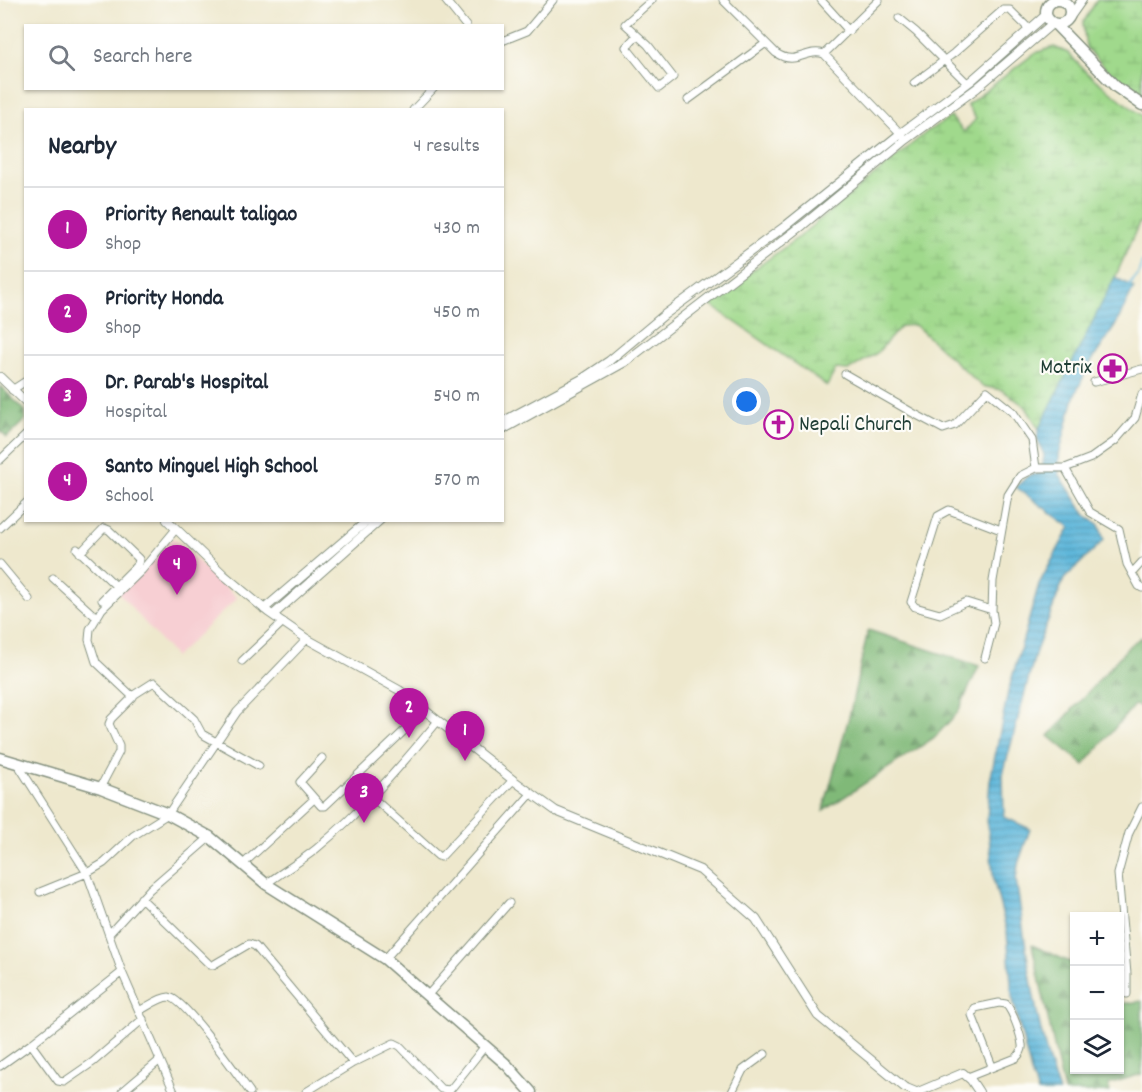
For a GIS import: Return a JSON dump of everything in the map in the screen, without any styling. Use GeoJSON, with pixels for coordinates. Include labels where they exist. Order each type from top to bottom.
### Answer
{"type":"FeatureCollection","features":[{"type":"Feature","properties":{"kind":"main road"},"geometry":{"type":"LineString","coordinates":[[1053,8],[1068,7],[1068,18],[1080,50]]}},
{"type":"Feature","properties":{"kind":"main road"},"geometry":{"type":"LineString","coordinates":[[1053,8],[1068,18]]}},
{"type":"Feature","properties":{"kind":"main road"},"geometry":{"type":"LineString","coordinates":[[1053,8],[1080,50],[1116,87],[1142,105]]}},
{"type":"Feature","properties":{"kind":"main road"},"geometry":{"type":"LineString","coordinates":[[0,758],[100,788],[168,814],[210,837],[266,884],[385,959],[507,1065],[531,1092]]}},
{"type":"Feature","properties":{"kind":"street"},"geometry":{"type":"LineString","coordinates":[[445,0],[464,24]]}},
{"type":"Feature","properties":{"kind":"street"},"geometry":{"type":"LineString","coordinates":[[504,40],[527,31],[553,0]]}},
{"type":"Feature","properties":{"kind":"street"},"geometry":{"type":"LineString","coordinates":[[637,35],[626,46],[659,88],[673,77],[663,63],[637,35],[625,24],[652,0]]}},
{"type":"Feature","properties":{"kind":"street"},"geometry":{"type":"LineString","coordinates":[[723,0],[783,58],[792,60],[819,52],[824,54],[903,137]]}},
{"type":"Feature","properties":{"kind":"street"},"geometry":{"type":"LineString","coordinates":[[821,0],[849,31]]}},
{"type":"Feature","properties":{"kind":"street"},"geometry":{"type":"LineString","coordinates":[[824,54],[879,0]]}},
{"type":"Feature","properties":{"kind":"street"},"geometry":{"type":"LineString","coordinates":[[1068,18],[1082,0]]}},
{"type":"Feature","properties":{"kind":"street"},"geometry":{"type":"LineString","coordinates":[[504,429],[625,362],[803,225],[1053,8]]}},
{"type":"Feature","properties":{"kind":"street"},"geometry":{"type":"LineString","coordinates":[[504,421],[582,379],[609,361],[664,315],[903,137],[977,88],[1053,8]]}},
{"type":"Feature","properties":{"kind":"street"},"geometry":{"type":"LineString","coordinates":[[914,83],[945,60],[1003,10],[1010,10],[1029,29]]}},
{"type":"Feature","properties":{"kind":"street"},"geometry":{"type":"LineString","coordinates":[[899,18],[968,83]]}},
{"type":"Feature","properties":{"kind":"street"},"geometry":{"type":"LineString","coordinates":[[688,99],[766,43]]}},
{"type":"Feature","properties":{"kind":"street"},"geometry":{"type":"LineString","coordinates":[[415,108],[432,90]]}},
{"type":"Feature","properties":{"kind":"street"},"geometry":{"type":"LineString","coordinates":[[1094,382],[1142,369]]}},
{"type":"Feature","properties":{"kind":"street"},"geometry":{"type":"LineString","coordinates":[[846,374],[944,429],[955,425],[987,391],[1013,412],[1032,440],[1036,468]]}},
{"type":"Feature","properties":{"kind":"street"},"geometry":{"type":"LineString","coordinates":[[0,377],[24,400]]}},
{"type":"Feature","properties":{"kind":"street"},"geometry":{"type":"LineString","coordinates":[[12,390],[24,382]]}},
{"type":"Feature","properties":{"kind":"street"},"geometry":{"type":"LineString","coordinates":[[985,658],[994,623],[993,581],[1008,495],[1020,476],[1036,468],[1065,468],[1091,458],[1115,441],[1135,418],[1142,394]]}},
{"type":"Feature","properties":{"kind":"street"},"geometry":{"type":"LineString","coordinates":[[0,460],[24,437]]}},
{"type":"Feature","properties":{"kind":"street"},"geometry":{"type":"LineString","coordinates":[[1065,468],[1090,512],[1119,529],[1127,564],[1142,588]]}},
{"type":"Feature","properties":{"kind":"street"},"geometry":{"type":"LineString","coordinates":[[0,528],[24,505]]}},
{"type":"Feature","properties":{"kind":"street"},"geometry":{"type":"LineString","coordinates":[[992,609],[966,602],[940,614],[915,607],[911,602],[938,516],[949,510],[1001,530]]}},
{"type":"Feature","properties":{"kind":"street"},"geometry":{"type":"LineString","coordinates":[[169,522],[224,575],[264,609],[307,639],[399,690],[556,811],[700,870],[756,919],[818,1016],[904,1088],[917,1092],[963,1073],[979,1092]]}},
{"type":"Feature","properties":{"kind":"street"},"geometry":{"type":"LineString","coordinates":[[264,609],[366,522]]}},
{"type":"Feature","properties":{"kind":"street"},"geometry":{"type":"LineString","coordinates":[[273,615],[378,522]]}},
{"type":"Feature","properties":{"kind":"street"},"geometry":{"type":"LineString","coordinates":[[118,589],[78,551],[104,528],[109,530],[139,559],[138,564],[118,589],[102,609],[90,629],[89,640],[96,662],[132,696]]}},
{"type":"Feature","properties":{"kind":"street"},"geometry":{"type":"LineString","coordinates":[[102,600],[142,570],[176,529]]}},
{"type":"Feature","properties":{"kind":"street"},"geometry":{"type":"LineString","coordinates":[[1132,573],[1142,562]]}},
{"type":"Feature","properties":{"kind":"street"},"geometry":{"type":"LineString","coordinates":[[0,564],[29,598]]}},
{"type":"Feature","properties":{"kind":"street"},"geometry":{"type":"LineString","coordinates":[[53,578],[97,618]]}},
{"type":"Feature","properties":{"kind":"street"},"geometry":{"type":"LineString","coordinates":[[242,661],[283,622]]}},
{"type":"Feature","properties":{"kind":"street"},"geometry":{"type":"LineString","coordinates":[[40,892],[87,873],[104,863],[133,836],[168,814],[237,712],[307,639]]}},
{"type":"Feature","properties":{"kind":"street"},"geometry":{"type":"LineString","coordinates":[[100,788],[119,752],[119,746],[109,724],[111,719],[132,699],[132,696],[154,682],[194,719],[200,732],[259,766]]}},
{"type":"Feature","properties":{"kind":"street"},"geometry":{"type":"LineString","coordinates":[[322,758],[300,782],[321,806],[328,805],[425,711]]}},
{"type":"Feature","properties":{"kind":"street"},"geometry":{"type":"LineString","coordinates":[[266,884],[316,849],[372,797],[438,721]]}},
{"type":"Feature","properties":{"kind":"street"},"geometry":{"type":"LineString","coordinates":[[17,763],[87,873],[122,972],[174,1092]]}},
{"type":"Feature","properties":{"kind":"street"},"geometry":{"type":"LineString","coordinates":[[372,797],[441,857],[513,780]]}},
{"type":"Feature","properties":{"kind":"street"},"geometry":{"type":"LineString","coordinates":[[385,959],[531,794]]}},
{"type":"Feature","properties":{"kind":"street"},"geometry":{"type":"LineString","coordinates":[[242,865],[314,799]]}},
{"type":"Feature","properties":{"kind":"street"},"geometry":{"type":"LineString","coordinates":[[1127,994],[1119,874],[1129,833],[1142,807]]}},
{"type":"Feature","properties":{"kind":"street"},"geometry":{"type":"LineString","coordinates":[[109,934],[141,898],[210,837]]}},
{"type":"Feature","properties":{"kind":"street"},"geometry":{"type":"LineString","coordinates":[[141,898],[210,965],[249,944],[255,946],[353,1063]]}},
{"type":"Feature","properties":{"kind":"street"},"geometry":{"type":"LineString","coordinates":[[427,996],[509,903]]}},
{"type":"Feature","properties":{"kind":"street"},"geometry":{"type":"LineString","coordinates":[[0,1066],[122,972]]}},
{"type":"Feature","properties":{"kind":"street"},"geometry":{"type":"LineString","coordinates":[[139,1011],[165,998],[174,999],[204,1029],[250,1092]]}},
{"type":"Feature","properties":{"kind":"street"},"geometry":{"type":"LineString","coordinates":[[968,1077],[1016,1058],[1021,1052],[1022,1046],[1011,1009],[1006,1004],[999,1003],[975,1008],[972,1015],[992,1066]]}},
{"type":"Feature","properties":{"kind":"street"},"geometry":{"type":"LineString","coordinates":[[31,1044],[60,1083],[93,1062],[143,1019]]}},
{"type":"Feature","properties":{"kind":"street"},"geometry":{"type":"LineString","coordinates":[[306,1092],[353,1063],[394,1043],[400,1046],[441,1089],[450,1090],[485,1046]]}},
{"type":"Feature","properties":{"kind":"street"},"geometry":{"type":"LineString","coordinates":[[732,1092],[743,1070],[765,1054]]}},
{"type":"Feature","properties":{"kind":"street"},"geometry":{"type":"LineString","coordinates":[[122,1092],[160,1060]]}},
{"type":"Feature","properties":{"kind":"shaded area"},"geometry":{"type":"Polygon","coordinates":[[[173,538],[237,598],[175,657],[118,592],[173,538]]]}},
{"type":"Feature","properties":{"kind":"green space"},"geometry":{"type":"Polygon","coordinates":[[[1097,0],[1142,0],[1142,97],[1107,70],[1086,48],[1083,23],[1097,0]]]}},
{"type":"Feature","properties":{"kind":"green space"},"geometry":{"type":"Polygon","coordinates":[[[1054,47],[1068,53],[1087,73],[1142,116],[1142,223],[1139,223],[1111,287],[1039,429],[1026,407],[1002,390],[982,386],[915,325],[901,326],[877,353],[849,370],[836,369],[827,386],[708,303],[796,239],[928,131],[951,117],[964,132],[976,119],[967,105],[1035,53],[1054,47]]]}},
{"type":"Feature","properties":{"kind":"green space"},"geometry":{"type":"Polygon","coordinates":[[[0,386],[24,410],[24,421],[7,437],[0,430],[0,386]]]}},
{"type":"Feature","properties":{"kind":"green space"},"geometry":{"type":"Polygon","coordinates":[[[868,630],[979,666],[958,712],[935,737],[823,811],[850,713],[868,630]]]}},
{"type":"Feature","properties":{"kind":"green space"},"geometry":{"type":"Polygon","coordinates":[[[1142,637],[1142,707],[1134,705],[1084,765],[1049,736],[1130,645],[1142,637]]]}},
{"type":"Feature","properties":{"kind":"green space"},"geometry":{"type":"Polygon","coordinates":[[[1032,945],[1070,962],[1070,1074],[1124,1074],[1124,1003],[1142,1001],[1142,1074],[1108,1084],[1110,1092],[1064,1092],[1032,945]]]}},
{"type":"Feature","properties":{"kind":"water"},"geometry":{"type":"Polygon","coordinates":[[[1115,277],[1134,288],[1115,326],[1089,365],[1074,397],[1059,455],[1059,474],[1085,514],[1099,525],[1104,540],[1064,579],[1036,651],[1003,774],[1004,817],[1030,829],[1018,864],[1016,880],[1037,1014],[1059,1092],[1038,1092],[1012,996],[1007,932],[994,882],[987,819],[990,781],[1008,692],[1039,584],[1070,527],[1016,487],[1029,475],[1042,473],[1044,455],[1037,438],[1039,429],[1115,277]]]}},
{"type":"Feature","properties":{"kind":"waterway"},"geometry":{"type":"LineString","coordinates":[[1128,287],[1138,275],[1142,262]]}},
{"type":"Feature","properties":{"kind":"place","name":"Matrix"},"geometry":{"type":"Point","coordinates":[1113,368]}},
{"type":"Feature","properties":{"kind":"place","name":"Nepali Church"},"geometry":{"type":"Point","coordinates":[778,425]}},
{"type":"Feature","properties":{"kind":"place","name":"Santo Minguel High School"},"geometry":{"type":"Point","coordinates":[177,595]}},
{"type":"Feature","properties":{"kind":"place","name":"Priority Honda"},"geometry":{"type":"Point","coordinates":[409,738]}},
{"type":"Feature","properties":{"kind":"place","name":"Priority Renault taligao"},"geometry":{"type":"Point","coordinates":[465,761]}},
{"type":"Feature","properties":{"kind":"place","name":"Dr. Parab's Hospital"},"geometry":{"type":"Point","coordinates":[364,823]}}]}
